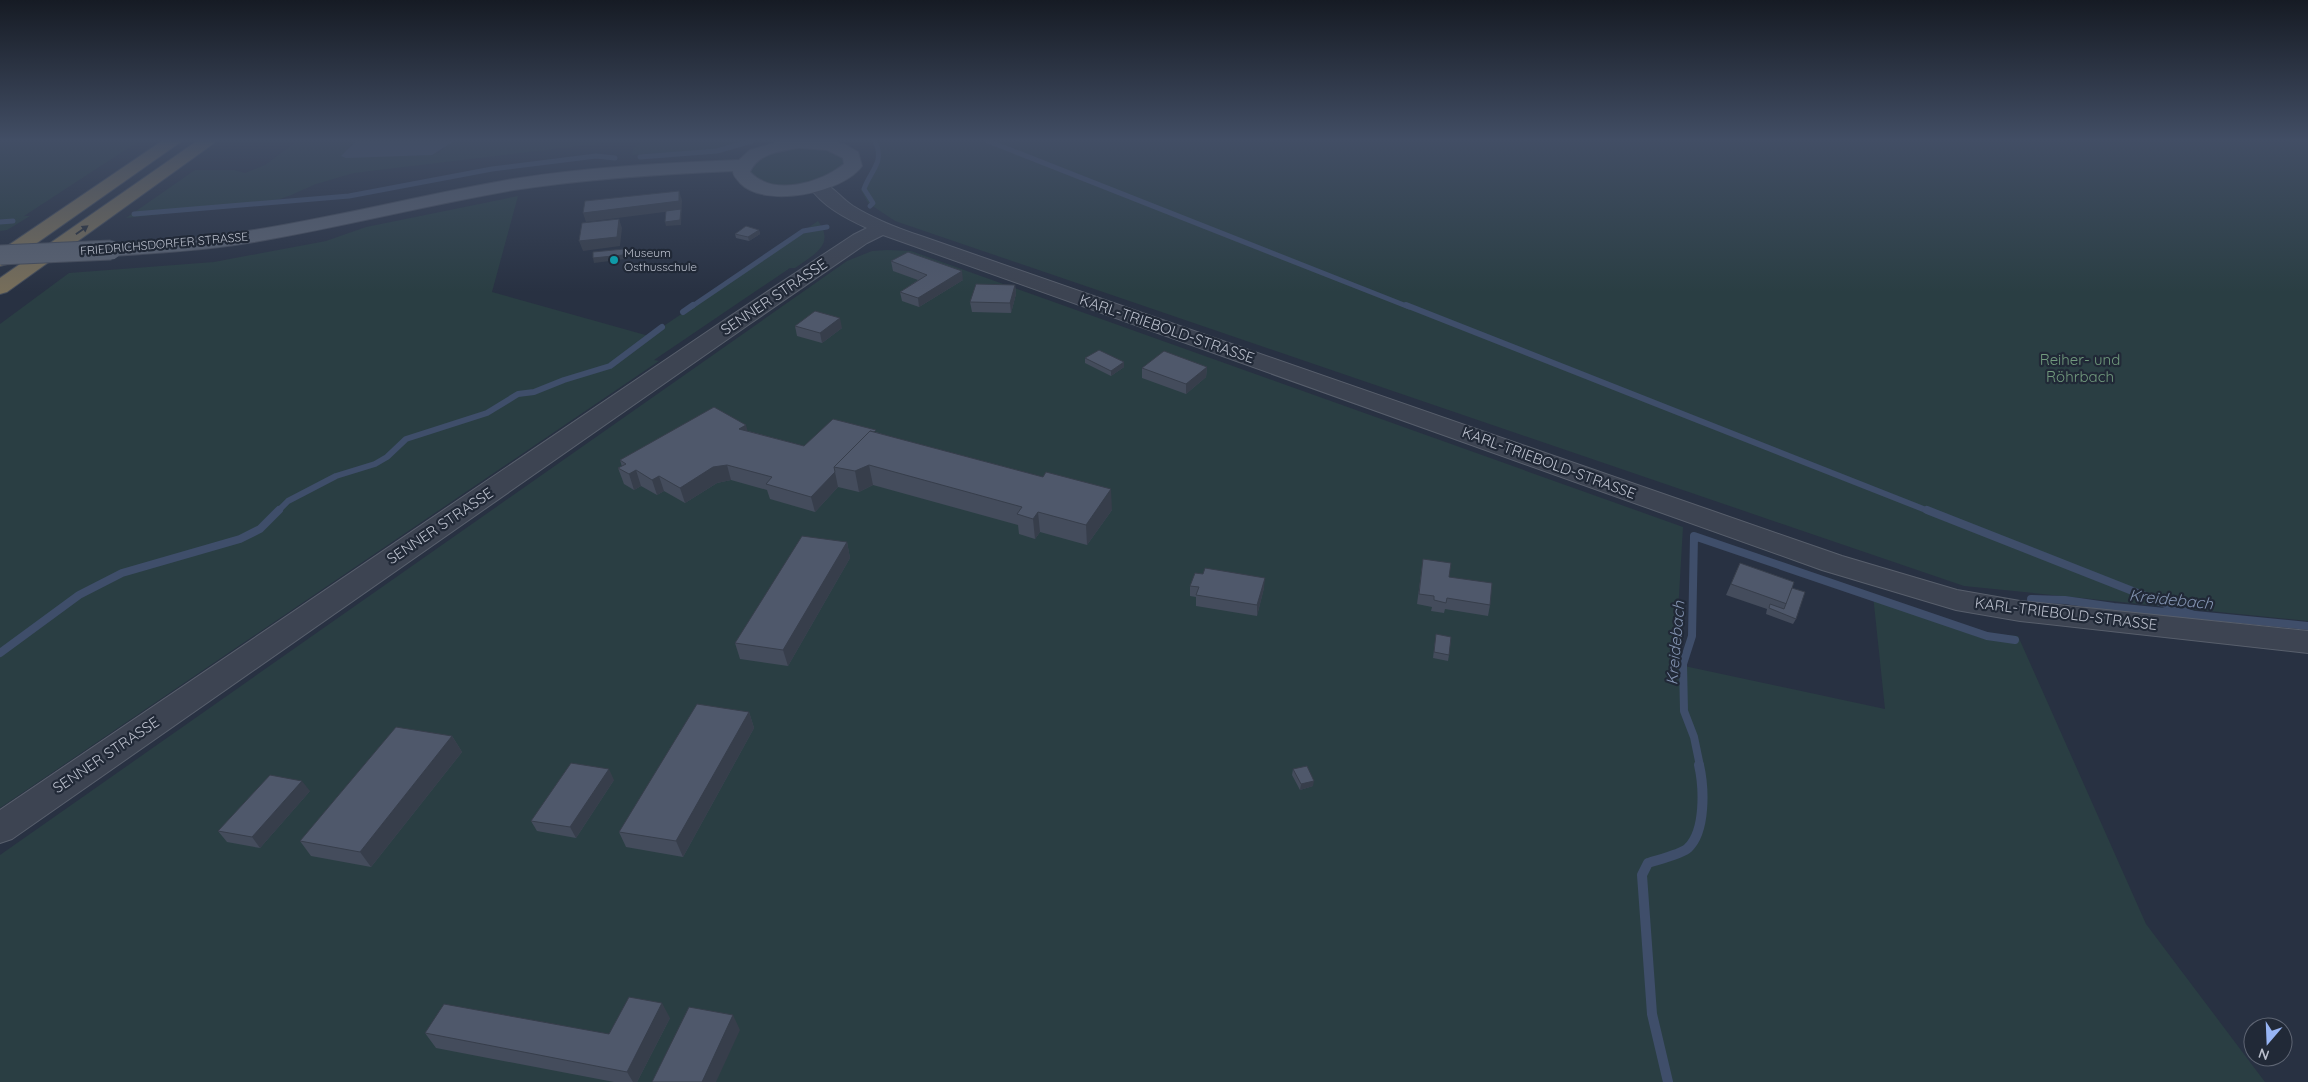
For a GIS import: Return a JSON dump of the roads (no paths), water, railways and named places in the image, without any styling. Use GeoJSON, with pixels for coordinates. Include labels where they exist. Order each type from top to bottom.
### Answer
{"type":"FeatureCollection","features":[{"type":"Feature","properties":{"kind":"highway"},"geometry":{"type":"LineString","coordinates":[[0,260],[100,191]]}},
{"type":"Feature","properties":{"kind":"highway"},"geometry":{"type":"LineString","coordinates":[[0,288],[137,191]]}},
{"type":"Feature","properties":{"kind":"main road","name":"FRIEDRICHSDORFER STRASSE"},"geometry":{"type":"LineString","coordinates":[[0,255],[196,244],[271,234],[477,191]]}},
{"type":"Feature","properties":{"kind":"street","name":"KARL-TRIEBOLD-STRASSE"},"geometry":{"type":"LineString","coordinates":[[824,191],[839,204],[883,228],[957,256],[1814,557],[1946,597],[2020,611],[2308,642]]}},
{"type":"Feature","properties":{"kind":"street","name":"SENNER STRASSE"},"geometry":{"type":"LineString","coordinates":[[0,829],[723,332],[860,239],[883,228]]}},
{"type":"Feature","properties":{"kind":"waterway"},"geometry":{"type":"LineString","coordinates":[[134,214],[349,196],[373,191]]}},
{"type":"Feature","properties":{"kind":"waterway"},"geometry":{"type":"LineString","coordinates":[[866,191],[873,203],[870,206]]}},
{"type":"Feature","properties":{"kind":"waterway"},"geometry":{"type":"LineString","coordinates":[[1116,191],[1409,307]]}},
{"type":"Feature","properties":{"kind":"waterway"},"geometry":{"type":"LineString","coordinates":[[0,222],[13,221]]}},
{"type":"Feature","properties":{"kind":"waterway"},"geometry":{"type":"LineString","coordinates":[[691,307],[803,231],[827,227]]}},
{"type":"Feature","properties":{"kind":"waterway"},"geometry":{"type":"LineString","coordinates":[[683,312],[693,305]]}},
{"type":"Feature","properties":{"kind":"waterway"},"geometry":{"type":"LineString","coordinates":[[1406,305],[1931,512]]}},
{"type":"Feature","properties":{"kind":"waterway"},"geometry":{"type":"LineString","coordinates":[[0,653],[79,595],[122,573],[240,539],[260,529],[288,501],[336,476],[375,464],[387,457],[406,439],[487,413],[518,394],[534,392],[564,380],[610,366],[662,327]]}},
{"type":"Feature","properties":{"kind":"waterway"},"geometry":{"type":"LineString","coordinates":[[1927,510],[2193,615]]}},
{"type":"Feature","properties":{"kind":"waterway","name":"Kreidebach"},"geometry":{"type":"LineString","coordinates":[[1700,766],[1694,737],[1684,711],[1683,664],[1692,636],[1694,536],[1987,636],[2015,640]]}},
{"type":"Feature","properties":{"kind":"waterway","name":"Kreidebach"},"geometry":{"type":"LineString","coordinates":[[2031,599],[2065,600],[2193,615]]}},
{"type":"Feature","properties":{"kind":"waterway","name":"Kreidebach"},"geometry":{"type":"LineString","coordinates":[[2193,615],[2308,626]]}},
{"type":"Feature","properties":{"kind":"waterway","name":"Kreidebach"},"geometry":{"type":"LineString","coordinates":[[1668,1082],[1652,1014],[1642,875],[1648,863],[1680,852],[1688,848],[1694,840],[1701,820],[1702,808],[1702,785],[1699,765]]}},
{"type":"Feature","properties":{"kind":"place","name":"Museum Osthusschule"},"geometry":{"type":"Point","coordinates":[614,260]}},
{"type":"Feature","properties":{"kind":"park label","name":"Reiher- und Röhrbach"},"geometry":{"type":"Point","coordinates":[2080,368]}}]}
